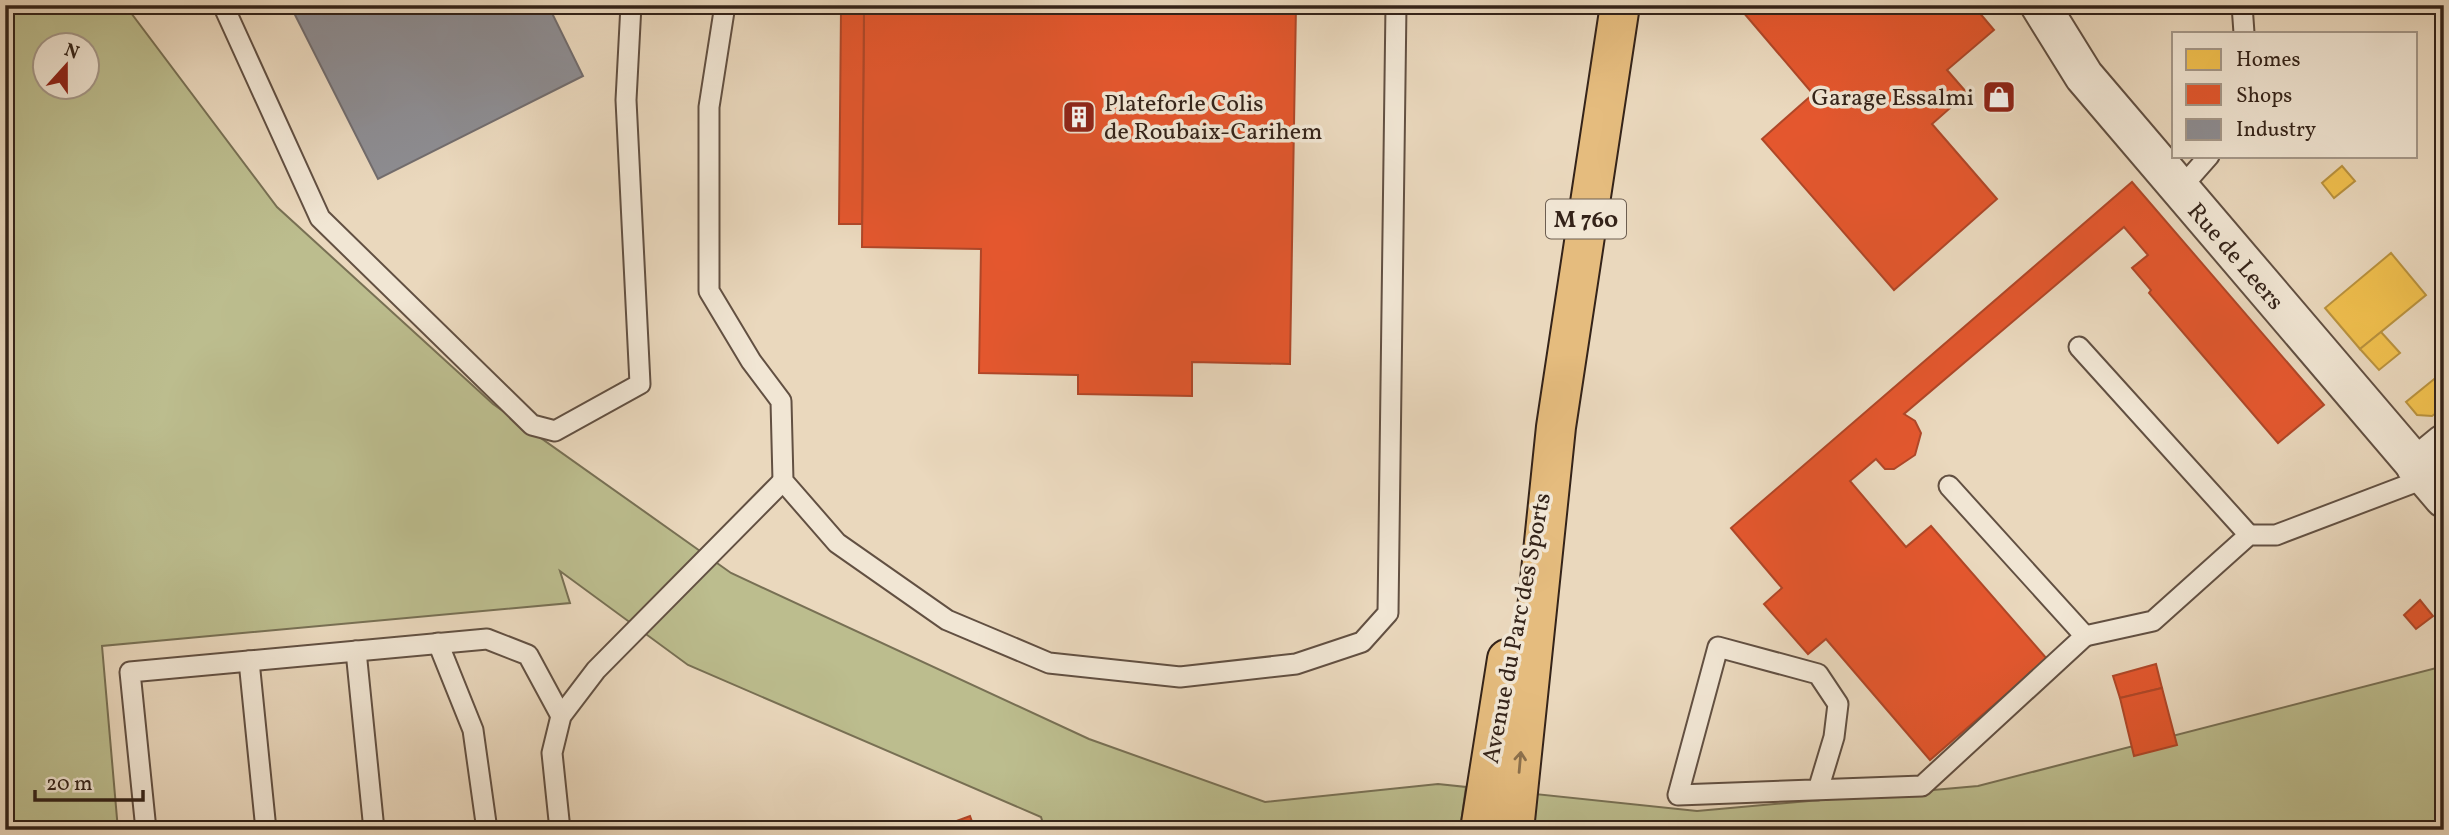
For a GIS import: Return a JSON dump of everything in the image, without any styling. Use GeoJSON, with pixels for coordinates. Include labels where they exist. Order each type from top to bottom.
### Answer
{"type":"FeatureCollection","features":[{"type":"Feature","properties":{"kind":"main road","name":"Avenue du Parc des Sports"},"geometry":{"type":"LineString","coordinates":[[1514,830],[1556,427],[1620,8]]}},
{"type":"Feature","properties":{"kind":"main road","name":"Avenue du Parc des Sports"},"geometry":{"type":"LineString","coordinates":[[1480,830],[1502,684],[1556,427]]}},
{"type":"Feature","properties":{"kind":"street","name":"Rue de Leers"},"geometry":{"type":"LineString","coordinates":[[2039,5],[2084,76],[2179,190],[2432,472]]}},
{"type":"Feature","properties":{"kind":"lane"},"geometry":{"type":"LineString","coordinates":[[223,5],[320,218],[533,425],[555,432],[640,384],[626,100],[631,5]]}},
{"type":"Feature","properties":{"kind":"lane"},"geometry":{"type":"LineString","coordinates":[[724,5],[709,107],[709,291],[751,361],[780,401],[783,481],[837,543],[947,620],[1049,663],[1180,677],[1296,664],[1362,642],[1388,613],[1396,5]]}},
{"type":"Feature","properties":{"kind":"lane"},"geometry":{"type":"LineString","coordinates":[[2242,5],[2244,32]]}},
{"type":"Feature","properties":{"kind":"lane"},"geometry":{"type":"LineString","coordinates":[[2179,190],[2207,158]]}},
{"type":"Feature","properties":{"kind":"lane"},"geometry":{"type":"LineString","coordinates":[[2079,347],[2249,535]]}},
{"type":"Feature","properties":{"kind":"lane"},"geometry":{"type":"LineString","coordinates":[[1818,790],[1834,737],[1838,704],[1818,674],[1718,647],[1678,795],[1818,790],[1922,786],[2085,636],[2153,621],[2249,535],[2276,535],[2432,472]]}},
{"type":"Feature","properties":{"kind":"lane"},"geometry":{"type":"LineString","coordinates":[[560,830],[552,753],[561,716],[596,670],[783,481]]}},
{"type":"Feature","properties":{"kind":"lane"},"geometry":{"type":"LineString","coordinates":[[1949,486],[2085,636]]}},
{"type":"Feature","properties":{"kind":"lane"},"geometry":{"type":"LineString","coordinates":[[146,830],[130,672],[488,639],[528,655],[561,716]]}},
{"type":"Feature","properties":{"kind":"lane"},"geometry":{"type":"LineString","coordinates":[[438,643],[472,730],[487,830]]}},
{"type":"Feature","properties":{"kind":"lane"},"geometry":{"type":"LineString","coordinates":[[356,651],[374,830]]}},
{"type":"Feature","properties":{"kind":"lane"},"geometry":{"type":"LineString","coordinates":[[249,661],[266,830]]}},
{"type":"Feature","properties":{"kind":"green space"},"geometry":{"type":"Polygon","coordinates":[[[5,5],[125,5],[277,207],[493,404],[731,573],[1089,739],[1265,802],[1438,784],[1466,787],[1460,830],[1045,830],[1041,817],[688,665],[560,571],[570,603],[102,646],[118,830],[5,830],[5,5]]]}},
{"type":"Feature","properties":{"kind":"green space"},"geometry":{"type":"Polygon","coordinates":[[[2444,666],[2444,830],[1524,830],[1526,793],[1697,811],[1978,786],[2444,666]]]}},
{"type":"Feature","properties":{"kind":"building: Homes"},"geometry":{"type":"Polygon","coordinates":[[[2342,166],[2355,181],[2334,198],[2322,183],[2342,166]]]}},
{"type":"Feature","properties":{"kind":"building: Homes"},"geometry":{"type":"Polygon","coordinates":[[[2391,253],[2426,295],[2360,349],[2325,308],[2391,253]]]}},
{"type":"Feature","properties":{"kind":"building: Homes"},"geometry":{"type":"Polygon","coordinates":[[[2381,332],[2400,353],[2379,370],[2360,349],[2381,332]]]}},
{"type":"Feature","properties":{"kind":"building: Homes"},"geometry":{"type":"Polygon","coordinates":[[[2444,371],[2444,407],[2432,416],[2417,415],[2406,402],[2444,371]]]}},
{"type":"Feature","properties":{"kind":"building: Shops","name":"Plateforle Colis de Roubaix-Carihem"},"geometry":{"type":"Polygon","coordinates":[[[864,5],[1296,5],[1290,364],[1192,362],[1192,396],[1078,394],[1078,375],[979,373],[981,249],[862,247],[864,5]]]}},
{"type":"Feature","properties":{"kind":"building: Shops"},"geometry":{"type":"Polygon","coordinates":[[[1737,5],[1973,5],[1994,30],[1947,70],[1967,93],[1932,124],[1997,199],[1894,290],[1762,139],[1813,94],[1737,5]]]}},
{"type":"Feature","properties":{"kind":"building: Shops"},"geometry":{"type":"Polygon","coordinates":[[[841,10],[864,10],[862,224],[839,224],[841,10]]]}},
{"type":"Feature","properties":{"kind":"building: Shops"},"geometry":{"type":"Polygon","coordinates":[[[2132,182],[2324,405],[2278,443],[2149,293],[2151,290],[2132,268],[2148,255],[2124,227],[1904,414],[1915,421],[1921,433],[1915,455],[1894,469],[1885,469],[1876,459],[1850,481],[1906,547],[1931,526],[2047,659],[1930,760],[1826,639],[1808,654],[1764,604],[1782,588],[1731,528],[2132,182]]]}},
{"type":"Feature","properties":{"kind":"building: Shops"},"geometry":{"type":"Polygon","coordinates":[[[2420,600],[2433,616],[2416,629],[2404,615],[2420,600]]]}},
{"type":"Feature","properties":{"kind":"building: Shops"},"geometry":{"type":"Polygon","coordinates":[[[2156,664],[2162,688],[2120,698],[2113,676],[2156,664]]]}},
{"type":"Feature","properties":{"kind":"building: Shops"},"geometry":{"type":"Polygon","coordinates":[[[2162,688],[2177,745],[2134,756],[2120,698],[2162,688]]]}},
{"type":"Feature","properties":{"kind":"building: Shops"},"geometry":{"type":"Polygon","coordinates":[[[970,816],[975,830],[932,830],[970,816]]]}},
{"type":"Feature","properties":{"kind":"building: Industry"},"geometry":{"type":"Polygon","coordinates":[[[290,5],[548,5],[583,76],[378,179],[290,5]]]}},
{"type":"Feature","properties":{"kind":"place","name":"Garage Essalmi"},"geometry":{"type":"Point","coordinates":[1999,97]}},
{"type":"Feature","properties":{"kind":"place","name":"Plateforle Colis de Roubaix-Carihem"},"geometry":{"type":"Point","coordinates":[1079,117]}}]}
